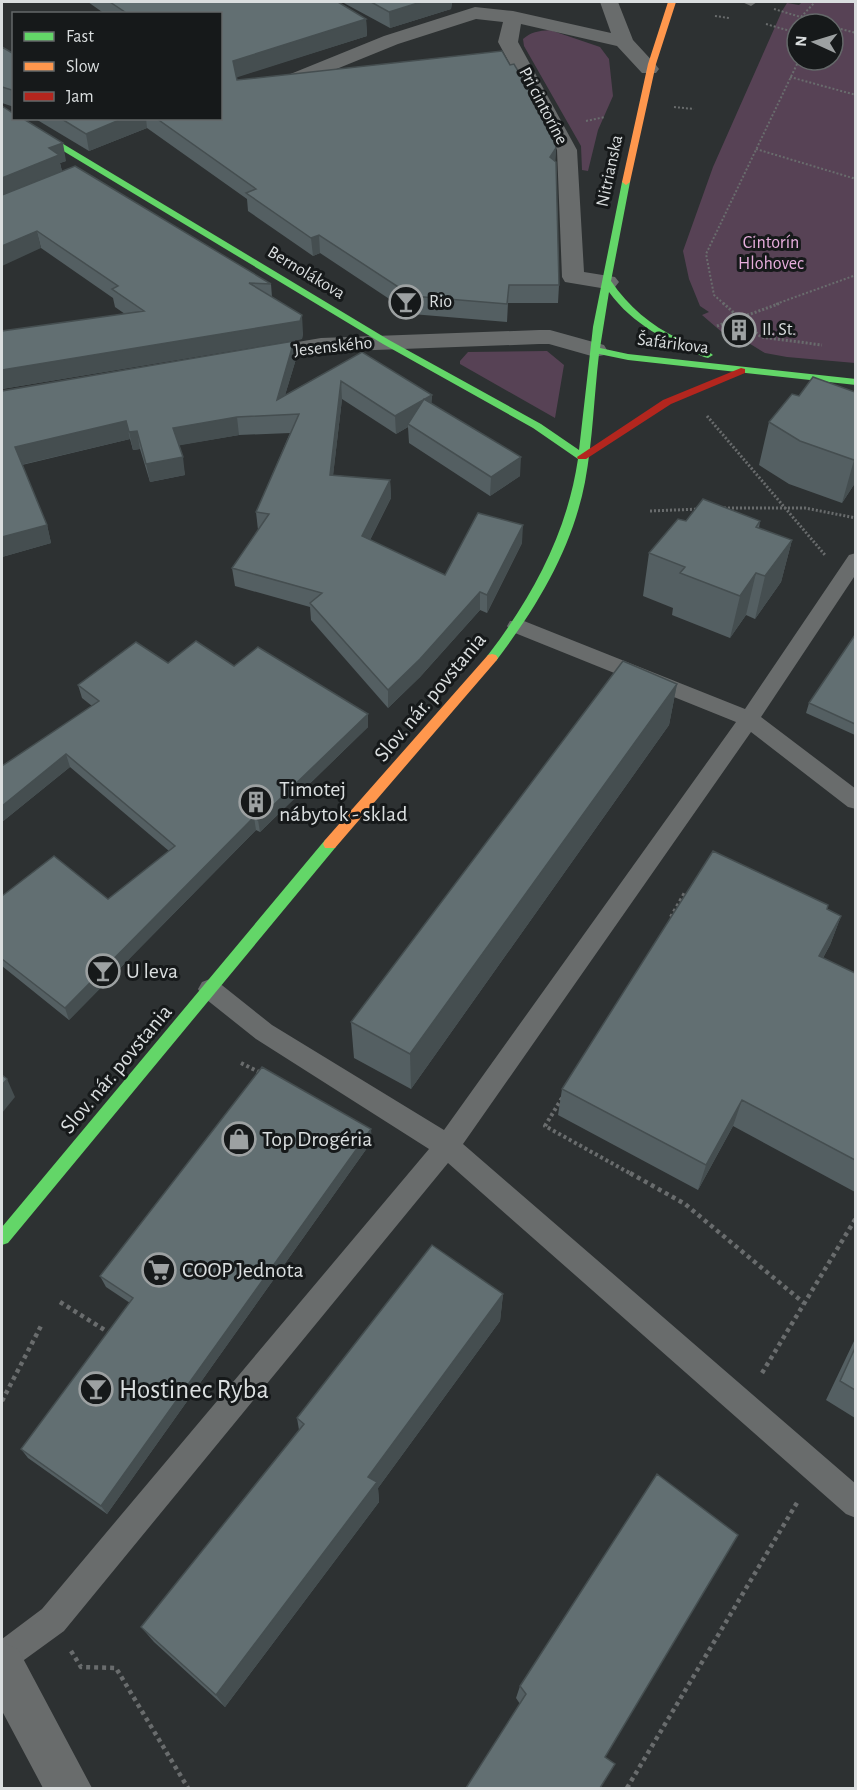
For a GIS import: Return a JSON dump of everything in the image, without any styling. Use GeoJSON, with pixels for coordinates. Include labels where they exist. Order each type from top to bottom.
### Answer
{"type":"FeatureCollection","features":[{"type":"Feature","properties":{"kind":"main road","name":"Nitrianska"},"geometry":{"type":"LineString","coordinates":[[595,350],[650,69],[672,2]]}},
{"type":"Feature","properties":{"kind":"main road","name":"Bernolákova"},"geometry":{"type":"LineString","coordinates":[[17,120],[386,342],[537,426],[582,457]]}},
{"type":"Feature","properties":{"kind":"main road"},"geometry":{"type":"LineString","coordinates":[[607,282],[621,307],[643,326],[743,370]]}},
{"type":"Feature","properties":{"kind":"main road","name":"Šafárikova"},"geometry":{"type":"LineString","coordinates":[[595,350],[628,357],[855,382]]}},
{"type":"Feature","properties":{"kind":"main road","name":"Slov. nár. povstania"},"geometry":{"type":"LineString","coordinates":[[2,1238],[517,626],[553,562],[569,523],[582,457],[595,350]]}},
{"type":"Feature","properties":{"kind":"main road"},"geometry":{"type":"LineString","coordinates":[[582,457],[667,402],[743,370]]}},
{"type":"Feature","properties":{"kind":"street"},"geometry":{"type":"LineString","coordinates":[[609,2],[624,42],[650,69]]}},
{"type":"Feature","properties":{"kind":"street"},"geometry":{"type":"LineString","coordinates":[[290,81],[391,40],[475,13],[513,17],[624,42]]}},
{"type":"Feature","properties":{"kind":"street","name":"Pri cintoríne"},"geometry":{"type":"LineString","coordinates":[[513,17],[508,42],[567,150],[573,277],[607,282]]}},
{"type":"Feature","properties":{"kind":"street"},"geometry":{"type":"LineString","coordinates":[[373,29],[391,40]]}},
{"type":"Feature","properties":{"kind":"street"},"geometry":{"type":"LineString","coordinates":[[75,176],[95,167]]}},
{"type":"Feature","properties":{"kind":"street","name":"Jesenského"},"geometry":{"type":"LineString","coordinates":[[226,361],[321,345],[550,337],[595,350]]}},
{"type":"Feature","properties":{"kind":"street"},"geometry":{"type":"LineString","coordinates":[[2,1665],[68,1788]]}},
{"type":"Feature","properties":{"kind":"lane"},"geometry":{"type":"LineString","coordinates":[[2,1657],[53,1620],[447,1146],[749,719],[855,559]]}},
{"type":"Feature","properties":{"kind":"lane"},"geometry":{"type":"LineString","coordinates":[[517,626],[749,719],[855,801]]}},
{"type":"Feature","properties":{"kind":"lane"},"geometry":{"type":"LineString","coordinates":[[210,989],[264,1032],[447,1146],[855,1504]]}},
{"type":"Feature","properties":{"kind":"path"},"geometry":{"type":"LineString","coordinates":[[749,2],[785,12]]}},
{"type":"Feature","properties":{"kind":"path"},"geometry":{"type":"LineString","coordinates":[[793,72],[706,254],[714,295],[761,337],[832,346]]}},
{"type":"Feature","properties":{"kind":"path"},"geometry":{"type":"LineString","coordinates":[[790,77],[855,95]]}},
{"type":"Feature","properties":{"kind":"path"},"geometry":{"type":"LineString","coordinates":[[672,107],[694,108]]}},
{"type":"Feature","properties":{"kind":"path"},"geometry":{"type":"LineString","coordinates":[[756,148],[855,179]]}},
{"type":"Feature","properties":{"kind":"path"},"geometry":{"type":"LineString","coordinates":[[716,326],[855,275]]}},
{"type":"Feature","properties":{"kind":"path"},"geometry":{"type":"LineString","coordinates":[[706,416],[844,577]]}},
{"type":"Feature","properties":{"kind":"path"},"geometry":{"type":"LineString","coordinates":[[717,508],[783,505],[836,512],[855,518]]}},
{"type":"Feature","properties":{"kind":"path"},"geometry":{"type":"LineString","coordinates":[[650,511],[705,508]]}},
{"type":"Feature","properties":{"kind":"path"},"geometry":{"type":"LineString","coordinates":[[668,922],[686,891]]}},
{"type":"Feature","properties":{"kind":"path"},"geometry":{"type":"LineString","coordinates":[[241,1063],[267,1076]]}},
{"type":"Feature","properties":{"kind":"path"},"geometry":{"type":"LineString","coordinates":[[563,1095],[545,1126],[685,1204],[804,1303]]}},
{"type":"Feature","properties":{"kind":"path"},"geometry":{"type":"LineString","coordinates":[[742,1404],[855,1218]]}},
{"type":"Feature","properties":{"kind":"path"},"geometry":{"type":"LineString","coordinates":[[60,1302],[117,1338]]}},
{"type":"Feature","properties":{"kind":"path"},"geometry":{"type":"LineString","coordinates":[[2,1401],[42,1324]]}},
{"type":"Feature","properties":{"kind":"path"},"geometry":{"type":"LineString","coordinates":[[627,1788],[817,1470]]}},
{"type":"Feature","properties":{"kind":"path"},"geometry":{"type":"LineString","coordinates":[[70,1649],[81,1667],[116,1668],[188,1788]]}},
{"type":"Feature","properties":{"kind":"green space","name":"Cintorín Hlohovec"},"geometry":{"type":"Polygon","coordinates":[[[802,2],[855,2],[855,363],[765,353],[739,337],[731,340],[702,315],[709,312],[700,306],[689,279],[683,251],[713,167],[787,3],[799,5],[802,2]]]}},
{"type":"Feature","properties":{"kind":"green space"},"geometry":{"type":"Polygon","coordinates":[[[550,30],[600,47],[609,59],[613,96],[598,130],[588,171],[582,170],[581,146],[524,46],[523,39],[529,35],[538,31],[550,30]]]}},
{"type":"Feature","properties":{"kind":"green space"},"geometry":{"type":"Polygon","coordinates":[[[547,351],[564,365],[555,418],[460,364],[468,352],[547,351]]]}},
{"type":"Feature","properties":{"kind":"building"},"geometry":{"type":"Polygon","coordinates":[[[110,2],[338,2],[366,19],[233,61],[237,80],[502,51],[510,65],[514,64],[556,136],[556,148],[550,157],[556,162],[559,285],[509,285],[507,304],[412,296],[319,235],[311,238],[246,193],[256,189],[159,120],[222,120],[222,12],[125,12],[110,2]]]}},
{"type":"Feature","properties":{"kind":"building"},"geometry":{"type":"Polygon","coordinates":[[[371,2],[421,2],[389,12],[371,2]]]}},
{"type":"Feature","properties":{"kind":"building"},"geometry":{"type":"Polygon","coordinates":[[[2,47],[12,53],[12,90],[2,87],[2,47]]]}},
{"type":"Feature","properties":{"kind":"building"},"geometry":{"type":"Polygon","coordinates":[[[2,106],[12,113],[12,120],[25,120],[63,143],[49,148],[59,155],[2,178],[2,106]]]}},
{"type":"Feature","properties":{"kind":"building"},"geometry":{"type":"Polygon","coordinates":[[[63,120],[119,120],[86,134],[63,120]]]}},
{"type":"Feature","properties":{"kind":"building"},"geometry":{"type":"Polygon","coordinates":[[[75,166],[271,284],[249,283],[302,315],[300,321],[2,370],[2,331],[144,311],[112,289],[118,286],[37,231],[2,246],[2,195],[75,166]]]}},
{"type":"Feature","properties":{"kind":"building"},"geometry":{"type":"Polygon","coordinates":[[[294,341],[277,400],[362,352],[432,395],[395,416],[341,381],[330,475],[390,480],[362,536],[445,575],[478,513],[523,525],[487,595],[480,592],[420,659],[388,690],[310,603],[322,593],[232,568],[269,514],[256,512],[299,414],[237,417],[173,428],[183,457],[146,464],[137,431],[129,432],[126,421],[15,447],[47,525],[2,537],[2,391],[294,341]]]}},
{"type":"Feature","properties":{"kind":"building"},"geometry":{"type":"Polygon","coordinates":[[[813,377],[855,392],[854,460],[800,441],[769,422],[792,394],[799,396],[813,377]]]}},
{"type":"Feature","properties":{"kind":"building"},"geometry":{"type":"Polygon","coordinates":[[[424,399],[521,457],[491,477],[408,424],[424,399]]]}},
{"type":"Feature","properties":{"kind":"building"},"geometry":{"type":"Polygon","coordinates":[[[703,499],[760,521],[756,527],[792,540],[765,576],[756,573],[740,596],[680,573],[685,567],[649,553],[678,519],[686,521],[703,499]]]}},
{"type":"Feature","properties":{"kind":"building"},"geometry":{"type":"Polygon","coordinates":[[[855,635],[855,724],[809,703],[855,635]]]}},
{"type":"Feature","properties":{"kind":"building"},"geometry":{"type":"Polygon","coordinates":[[[196,641],[234,666],[258,647],[368,714],[258,820],[254,817],[65,1008],[2,959],[2,896],[54,856],[108,899],[175,846],[66,754],[2,806],[2,766],[99,701],[78,685],[136,642],[168,663],[196,641]]]}},
{"type":"Feature","properties":{"kind":"building"},"geometry":{"type":"Polygon","coordinates":[[[623,661],[677,684],[410,1054],[351,1022],[623,661]]]}},
{"type":"Feature","properties":{"kind":"building"},"geometry":{"type":"Polygon","coordinates":[[[713,851],[828,905],[827,909],[841,916],[819,956],[855,973],[855,1160],[742,1100],[706,1165],[562,1089],[713,851]]]}},
{"type":"Feature","properties":{"kind":"building"},"geometry":{"type":"Polygon","coordinates":[[[262,1067],[371,1129],[101,1506],[21,1449],[133,1298],[100,1276],[262,1067]]]}},
{"type":"Feature","properties":{"kind":"building"},"geometry":{"type":"Polygon","coordinates":[[[2,1075],[7,1079],[2,1085],[2,1075]]]}},
{"type":"Feature","properties":{"kind":"building"},"geometry":{"type":"Polygon","coordinates":[[[432,1245],[503,1294],[368,1477],[377,1482],[216,1695],[141,1627],[304,1424],[297,1418],[432,1245]]]}},
{"type":"Feature","properties":{"kind":"building"},"geometry":{"type":"Polygon","coordinates":[[[855,1348],[855,1390],[840,1381],[855,1348]]]}},
{"type":"Feature","properties":{"kind":"building"},"geometry":{"type":"Polygon","coordinates":[[[657,1474],[738,1535],[605,1757],[615,1764],[600,1788],[466,1788],[526,1694],[520,1686],[657,1474]]]}},
{"type":"Feature","properties":{"kind":"traffic: fast"},"geometry":{"type":"LineString","coordinates":[[2,111],[12,117]]}},
{"type":"Feature","properties":{"kind":"traffic: fast"},"geometry":{"type":"LineString","coordinates":[[17,120],[386,342],[537,426],[582,457]]}},
{"type":"Feature","properties":{"kind":"traffic: fast"},"geometry":{"type":"LineString","coordinates":[[492,658],[521,619],[546,576],[557,554],[573,508],[584,450],[598,327],[626,182]]}},
{"type":"Feature","properties":{"kind":"traffic: fast"},"geometry":{"type":"LineString","coordinates":[[607,282],[628,309],[651,328],[708,355]]}},
{"type":"Feature","properties":{"kind":"traffic: fast"},"geometry":{"type":"LineString","coordinates":[[595,350],[628,357],[856,382]]}},
{"type":"Feature","properties":{"kind":"traffic: fast"},"geometry":{"type":"LineString","coordinates":[[2,1238],[330,844]]}},
{"type":"Feature","properties":{"kind":"traffic: slow"},"geometry":{"type":"LineString","coordinates":[[626,182],[652,64],[672,2]]}},
{"type":"Feature","properties":{"kind":"traffic: slow"},"geometry":{"type":"LineString","coordinates":[[330,844],[492,658]]}},
{"type":"Feature","properties":{"kind":"traffic: jam"},"geometry":{"type":"LineString","coordinates":[[582,457],[667,402],[741,371]]}},
{"type":"Feature","properties":{"kind":"place","name":"Rio"},"geometry":{"type":"Point","coordinates":[406,302]}},
{"type":"Feature","properties":{"kind":"place","name":"II. St."},"geometry":{"type":"Point","coordinates":[739,330]}},
{"type":"Feature","properties":{"kind":"place","name":"Timotej nábytok - sklad"},"geometry":{"type":"Point","coordinates":[256,802]}},
{"type":"Feature","properties":{"kind":"place","name":"U leva"},"geometry":{"type":"Point","coordinates":[103,971]}},
{"type":"Feature","properties":{"kind":"place","name":"Top Drogéria"},"geometry":{"type":"Point","coordinates":[239,1139]}},
{"type":"Feature","properties":{"kind":"place","name":"COOP Jednota"},"geometry":{"type":"Point","coordinates":[159,1270]}},
{"type":"Feature","properties":{"kind":"place","name":"Hostinec Ryba"},"geometry":{"type":"Point","coordinates":[96,1389]}}]}
